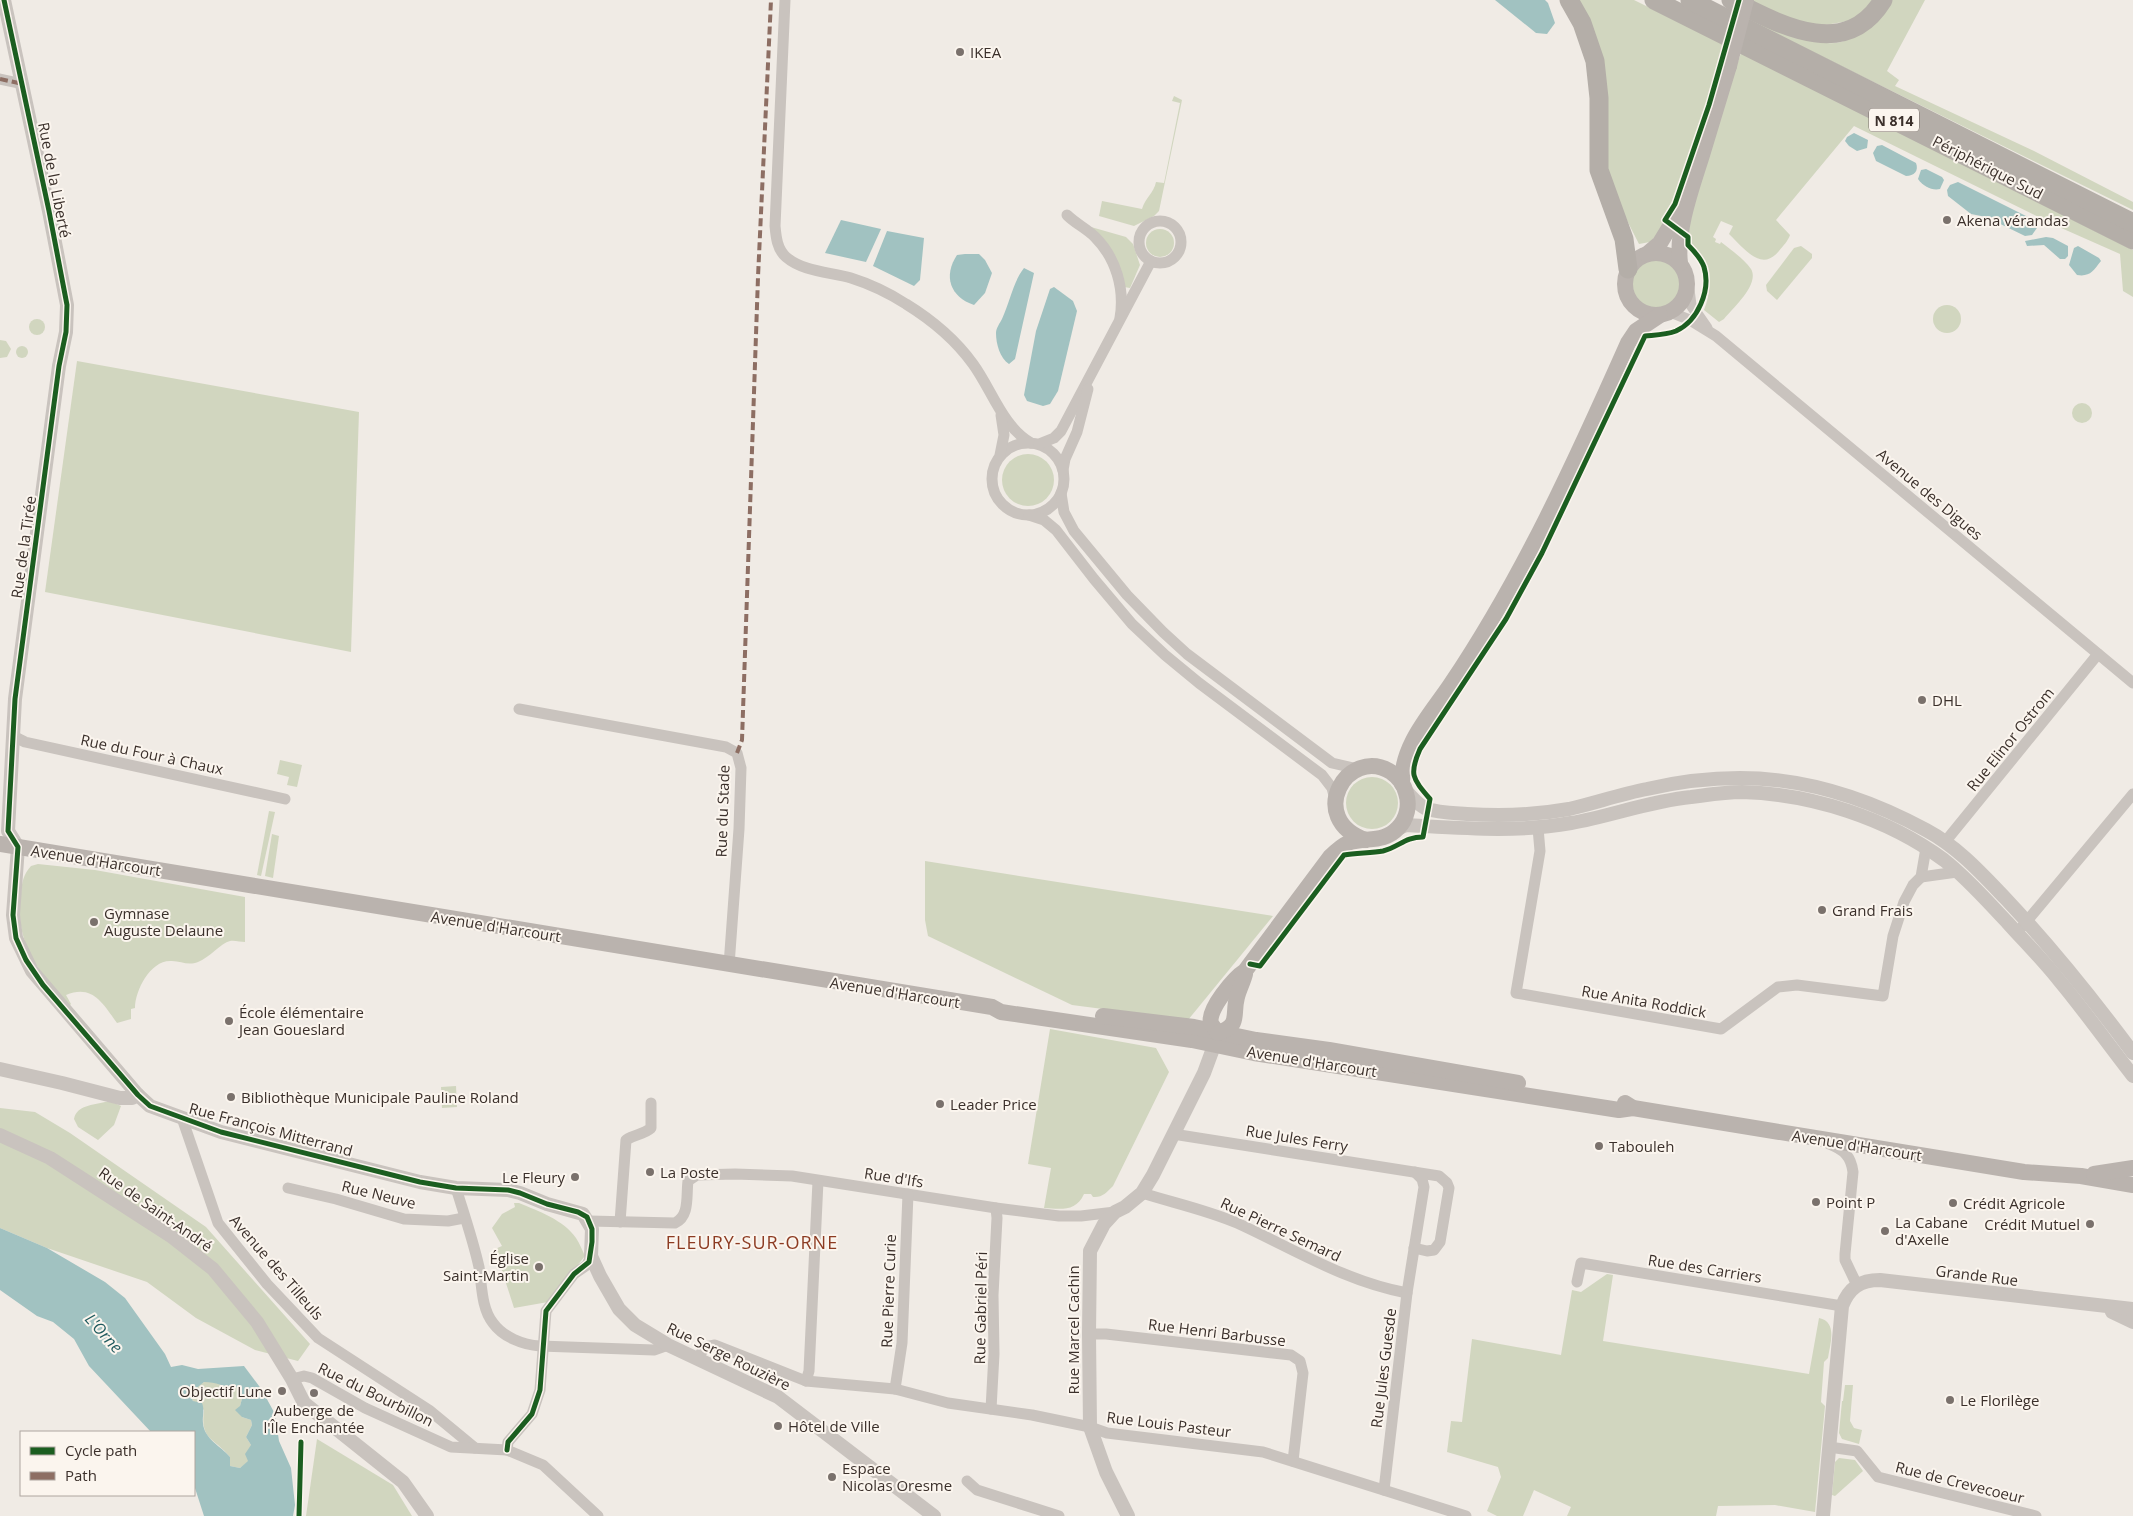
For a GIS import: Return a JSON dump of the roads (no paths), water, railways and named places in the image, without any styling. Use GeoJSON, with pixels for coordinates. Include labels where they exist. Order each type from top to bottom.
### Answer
{"type":"FeatureCollection","features":[{"type":"Feature","properties":{"kind":"highway"},"geometry":{"type":"LineString","coordinates":[[1569,0],[1582,23],[1595,61],[1599,98],[1599,170],[1624,239],[1628,269]]}},
{"type":"Feature","properties":{"kind":"highway","name":"Périphérique Sud"},"geometry":{"type":"LineString","coordinates":[[1654,0],[2133,240]]}},
{"type":"Feature","properties":{"kind":"highway","name":"Périphérique Sud"},"geometry":{"type":"LineString","coordinates":[[1690,0],[2133,223]]}},
{"type":"Feature","properties":{"kind":"highway"},"geometry":{"type":"LineString","coordinates":[[1731,0],[1791,28],[1826,34],[1842,32],[1857,26],[1872,14],[1883,0]]}},
{"type":"Feature","properties":{"kind":"main road"},"geometry":{"type":"LineString","coordinates":[[1680,264],[1679,254],[1682,232],[1692,190],[1729,66],[1746,0]]}},
{"type":"Feature","properties":{"kind":"main road"},"geometry":{"type":"LineString","coordinates":[[1628,343],[1629,299],[1625,288],[1628,269],[1635,260],[1647,254],[1660,243],[1692,190]]}},
{"type":"Feature","properties":{"kind":"main road"},"geometry":{"type":"LineString","coordinates":[[1216,1039],[1233,1024],[1236,999],[1245,971],[1330,857],[1344,845],[1382,838],[1399,828],[1407,811],[1403,763],[1412,742],[1465,663],[1525,562],[1584,443],[1628,343],[1636,331],[1665,314],[1683,300],[1688,282],[1686,273],[1680,264],[1672,257],[1663,253],[1647,254]]}},
{"type":"Feature","properties":{"kind":"main road"},"geometry":{"type":"LineString","coordinates":[[1629,299],[1642,312],[1665,314]]}},
{"type":"Feature","properties":{"kind":"main road"},"geometry":{"type":"LineString","coordinates":[[1366,840],[1347,831],[1340,822],[1335,807],[1335,799],[1342,782],[1365,768],[1387,764],[1412,742]]}},
{"type":"Feature","properties":{"kind":"main road"},"geometry":{"type":"LineString","coordinates":[[1365,768],[1387,770],[1404,788]]}},
{"type":"Feature","properties":{"kind":"main road"},"geometry":{"type":"LineString","coordinates":[[1330,857],[1339,834],[1340,822]]}},
{"type":"Feature","properties":{"kind":"main road","name":"Avenue d'Harcourt"},"geometry":{"type":"LineString","coordinates":[[0,844],[992,1007],[1001,1005],[1194,1027],[1216,1039],[1254,1053],[1609,1109],[1633,1108],[2024,1172],[2082,1176],[2133,1185]]}},
{"type":"Feature","properties":{"kind":"main road","name":"Avenue d'Harcourt"},"geometry":{"type":"LineString","coordinates":[[1216,1039],[1329,1050],[1621,1101],[1633,1108]]}},
{"type":"Feature","properties":{"kind":"main road","name":"Avenue d'Harcourt"},"geometry":{"type":"LineString","coordinates":[[2082,1176],[2133,1168]]}},
{"type":"Feature","properties":{"kind":"street","name":"Rue de la Liberté"},"geometry":{"type":"LineString","coordinates":[[4,0],[23,84],[67,306],[66,332],[59,366]]}},
{"type":"Feature","properties":{"kind":"street"},"geometry":{"type":"LineString","coordinates":[[785,0],[775,226],[777,242],[782,253],[789,260],[802,266],[864,283],[896,298],[930,320],[964,352],[1015,430],[1035,444],[1045,447],[1056,457],[1063,470]]}},
{"type":"Feature","properties":{"kind":"street"},"geometry":{"type":"LineString","coordinates":[[0,79],[23,84]]}},
{"type":"Feature","properties":{"kind":"street"},"geometry":{"type":"LineString","coordinates":[[1067,216],[1095,237],[1112,263],[1118,278],[1121,297],[1118,326]]}},
{"type":"Feature","properties":{"kind":"street"},"geometry":{"type":"LineString","coordinates":[[1000,456],[1010,447],[1050,441],[1058,434],[1091,377],[1151,261]]}},
{"type":"Feature","properties":{"kind":"street"},"geometry":{"type":"LineString","coordinates":[[1688,282],[1691,305],[1708,330]]}},
{"type":"Feature","properties":{"kind":"street"},"geometry":{"type":"LineString","coordinates":[[1665,314],[1708,330]]}},
{"type":"Feature","properties":{"kind":"street","name":"Avenue des Digues"},"geometry":{"type":"LineString","coordinates":[[1708,330],[2133,683]]}},
{"type":"Feature","properties":{"kind":"street","name":"Rue de la Tirée"},"geometry":{"type":"LineString","coordinates":[[18,848],[8,831],[14,700],[59,366]]}},
{"type":"Feature","properties":{"kind":"street"},"geometry":{"type":"LineString","coordinates":[[1091,377],[1077,432],[1065,459],[1063,470],[1064,478],[1061,493],[1064,512],[1074,531],[1127,595],[1186,654],[1332,763],[1365,768]]}},
{"type":"Feature","properties":{"kind":"street"},"geometry":{"type":"LineString","coordinates":[[1000,408],[1004,434],[1000,456],[991,476],[995,496],[1002,505],[1011,512],[1044,520],[1056,530],[1132,624],[1199,683],[1322,774],[1332,788],[1335,799]]}},
{"type":"Feature","properties":{"kind":"street"},"geometry":{"type":"LineString","coordinates":[[1029,515],[1053,506],[1061,493]]}},
{"type":"Feature","properties":{"kind":"street","name":"Rue Elinor Ostrom"},"geometry":{"type":"LineString","coordinates":[[1945,842],[2098,654]]}},
{"type":"Feature","properties":{"kind":"street","name":"Rue du Stade"},"geometry":{"type":"LineString","coordinates":[[519,709],[726,747],[737,753],[741,768],[739,829],[729,965]]}},
{"type":"Feature","properties":{"kind":"street","name":"Rue du Four à Chaux"},"geometry":{"type":"LineString","coordinates":[[13,736],[22,741],[285,799]]}},
{"type":"Feature","properties":{"kind":"street"},"geometry":{"type":"LineString","coordinates":[[1404,788],[1423,806],[1441,812],[1476,815],[1567,809],[1628,793],[1687,782],[1740,778],[1774,779],[1809,785],[1843,794],[1927,830],[1945,842],[1981,872],[2027,921],[2085,989],[2133,1053]]}},
{"type":"Feature","properties":{"kind":"street"},"geometry":{"type":"LineString","coordinates":[[1399,828],[1406,825],[1494,830],[1538,828],[1599,817],[1666,800],[1740,792],[1790,797],[1839,809],[1872,821],[1926,848],[1957,872],[1985,899],[2058,978],[2133,1076]]}},
{"type":"Feature","properties":{"kind":"street"},"geometry":{"type":"LineString","coordinates":[[1985,899],[1998,905],[2021,928],[2133,794]]}},
{"type":"Feature","properties":{"kind":"street","name":"Rue Anita Roddick"},"geometry":{"type":"LineString","coordinates":[[1538,828],[1540,852],[1516,993],[1721,1029],[1778,987],[1797,985],[1883,996],[1893,936],[1904,902],[1913,885],[1921,877],[1926,848]]}},
{"type":"Feature","properties":{"kind":"street","name":"Rue François Mitterrand"},"geometry":{"type":"LineString","coordinates":[[18,848],[13,915],[16,938],[26,960],[43,985],[138,1095],[150,1106],[221,1132],[420,1182],[456,1188],[520,1192],[547,1204],[583,1214],[589,1221]]}},
{"type":"Feature","properties":{"kind":"street"},"geometry":{"type":"LineString","coordinates":[[1921,877],[1957,872]]}},
{"type":"Feature","properties":{"kind":"street","name":"Rue Marcel Cachin"},"geometry":{"type":"LineString","coordinates":[[1128,1516],[1106,1472],[1090,1428],[1088,1334],[1090,1251],[1102,1227],[1115,1212],[1126,1207],[1142,1193],[1201,1079],[1216,1039]]}},
{"type":"Feature","properties":{"kind":"street"},"geometry":{"type":"LineString","coordinates":[[0,1069],[62,1082],[120,1098],[132,1098],[138,1095]]}},
{"type":"Feature","properties":{"kind":"street"},"geometry":{"type":"LineString","coordinates":[[507,1450],[508,1442],[532,1414],[540,1390],[546,1311],[574,1274],[587,1265],[591,1256],[592,1229],[589,1221],[620,1222],[626,1140],[633,1135],[644,1134],[651,1128],[651,1103]]}},
{"type":"Feature","properties":{"kind":"street","name":"Avenue des Tilleuls"},"geometry":{"type":"LineString","coordinates":[[182,1118],[218,1223],[267,1284],[318,1338],[429,1410],[475,1448]]}},
{"type":"Feature","properties":{"kind":"street","name":"Rue Jules Ferry"},"geometry":{"type":"LineString","coordinates":[[1174,1134],[1415,1172]]}},
{"type":"Feature","properties":{"kind":"street","name":"Rue de Saint-André"},"geometry":{"type":"LineString","coordinates":[[0,1135],[50,1158],[171,1236],[213,1269],[257,1322],[292,1379],[304,1403],[403,1482],[427,1516]]}},
{"type":"Feature","properties":{"kind":"street"},"geometry":{"type":"LineString","coordinates":[[1811,1137],[1840,1149],[1849,1156],[1853,1172],[1845,1254],[1857,1285],[1846,1297],[1842,1306],[1823,1516]]}},
{"type":"Feature","properties":{"kind":"street"},"geometry":{"type":"LineString","coordinates":[[1414,1248],[1427,1251],[1437,1247],[1440,1242],[1449,1188],[1447,1183],[1439,1176],[1415,1172]]}},
{"type":"Feature","properties":{"kind":"street","name":"Rue Jules Guesde"},"geometry":{"type":"LineString","coordinates":[[1384,1490],[1407,1293],[1424,1187],[1422,1179],[1415,1172]]}},
{"type":"Feature","properties":{"kind":"street","name":"Rue d'Ifs"},"geometry":{"type":"LineString","coordinates":[[620,1222],[675,1223],[682,1220],[686,1214],[688,1181],[697,1176],[735,1174],[792,1176],[1059,1216],[1081,1216],[1115,1212]]}},
{"type":"Feature","properties":{"kind":"street"},"geometry":{"type":"LineString","coordinates":[[806,1381],[810,1361],[818,1180]]}},
{"type":"Feature","properties":{"kind":"street","name":"Rue Neuve"},"geometry":{"type":"LineString","coordinates":[[288,1188],[336,1199],[404,1219],[448,1221],[464,1218]]}},
{"type":"Feature","properties":{"kind":"street"},"geometry":{"type":"LineString","coordinates":[[456,1188],[479,1266],[484,1304],[492,1323],[513,1339],[523,1343],[543,1346],[659,1350],[668,1345]]}},
{"type":"Feature","properties":{"kind":"street","name":"Rue Pierre Semard"},"geometry":{"type":"LineString","coordinates":[[1142,1193],[1209,1212],[1262,1234],[1336,1272],[1374,1285],[1407,1293]]}},
{"type":"Feature","properties":{"kind":"street","name":"Rue Pierre Curie"},"geometry":{"type":"LineString","coordinates":[[895,1389],[902,1343],[908,1194]]}},
{"type":"Feature","properties":{"kind":"street","name":"Rue Gabriel Péri"},"geometry":{"type":"LineString","coordinates":[[991,1409],[994,1354],[993,1296],[998,1218],[996,1208]]}},
{"type":"Feature","properties":{"kind":"street","name":"Rue Serge Rouzière"},"geometry":{"type":"LineString","coordinates":[[591,1256],[607,1290],[623,1313],[641,1329],[668,1345],[778,1397],[934,1516]]}},
{"type":"Feature","properties":{"kind":"street","name":"Rue des Carriers"},"geometry":{"type":"LineString","coordinates":[[1577,1282],[1581,1264],[1842,1306]]}},
{"type":"Feature","properties":{"kind":"street","name":"Grande Rue"},"geometry":{"type":"LineString","coordinates":[[1857,1285],[1870,1280],[1880,1280],[2133,1310]]}},
{"type":"Feature","properties":{"kind":"street","name":"Grande Rue"},"geometry":{"type":"LineString","coordinates":[[2094,1306],[2133,1322]]}},
{"type":"Feature","properties":{"kind":"street","name":"Rue Henri Barbusse"},"geometry":{"type":"LineString","coordinates":[[1088,1334],[1106,1334],[1291,1355],[1300,1361],[1303,1373],[1293,1461]]}},
{"type":"Feature","properties":{"kind":"street","name":"Rue Louis Pasteur"},"geometry":{"type":"LineString","coordinates":[[697,1359],[705,1347],[715,1345],[806,1381],[895,1389],[948,1403],[991,1409],[1090,1428],[1109,1434],[1263,1452],[1466,1516]]}},
{"type":"Feature","properties":{"kind":"street","name":"Rue du Bourbillon"},"geometry":{"type":"LineString","coordinates":[[292,1379],[304,1376],[312,1378],[365,1408],[451,1447],[507,1450],[543,1465],[598,1516]]}},
{"type":"Feature","properties":{"kind":"street","name":"Rue de Crevecoeur"},"geometry":{"type":"LineString","coordinates":[[1829,1447],[1857,1451],[1878,1477],[2036,1516]]}},
{"type":"Feature","properties":{"kind":"street"},"geometry":{"type":"LineString","coordinates":[[967,1481],[977,1490],[1059,1516]]}},
{"type":"Feature","properties":{"kind":"water"},"geometry":{"type":"Polygon","coordinates":[[[1495,0],[1545,0],[1548,3],[1555,23],[1547,34],[1536,33],[1495,0]]]}},
{"type":"Feature","properties":{"kind":"water"},"geometry":{"type":"Polygon","coordinates":[[[1854,133],[1868,140],[1867,148],[1857,151],[1849,146],[1845,141],[1847,137],[1854,133]]]}},
{"type":"Feature","properties":{"kind":"water"},"geometry":{"type":"Polygon","coordinates":[[[1882,145],[1916,163],[1917,168],[1915,172],[1906,176],[1876,161],[1873,153],[1877,146],[1882,145]]]}},
{"type":"Feature","properties":{"kind":"water"},"geometry":{"type":"Polygon","coordinates":[[[1926,169],[1942,177],[1944,180],[1940,189],[1928,187],[1918,179],[1921,170],[1926,169]]]}},
{"type":"Feature","properties":{"kind":"water"},"geometry":{"type":"Polygon","coordinates":[[[1958,182],[2036,221],[2039,225],[2032,235],[2025,236],[1986,217],[1971,214],[1948,196],[1947,190],[1950,185],[1958,182]]]}},
{"type":"Feature","properties":{"kind":"water"},"geometry":{"type":"Polygon","coordinates":[[[841,220],[881,229],[866,262],[825,253],[841,220]]]}},
{"type":"Feature","properties":{"kind":"water"},"geometry":{"type":"Polygon","coordinates":[[[887,231],[924,238],[920,280],[914,286],[873,266],[887,231]]]}},
{"type":"Feature","properties":{"kind":"water"},"geometry":{"type":"Polygon","coordinates":[[[2046,237],[2053,238],[2068,246],[2068,256],[2065,259],[2060,259],[2044,245],[2027,246],[2025,241],[2046,237]]]}},
{"type":"Feature","properties":{"kind":"water"},"geometry":{"type":"Polygon","coordinates":[[[2078,246],[2101,261],[2093,270],[2085,275],[2077,275],[2069,265],[2074,248],[2078,246]]]}},
{"type":"Feature","properties":{"kind":"water"},"geometry":{"type":"Polygon","coordinates":[[[979,254],[985,260],[992,273],[985,293],[974,305],[959,297],[951,285],[950,271],[953,263],[957,255],[979,254]]]}},
{"type":"Feature","properties":{"kind":"water"},"geometry":{"type":"Polygon","coordinates":[[[1024,268],[1034,273],[1015,359],[1009,364],[999,350],[996,331],[1005,313],[1017,279],[1024,268]]]}},
{"type":"Feature","properties":{"kind":"water"},"geometry":{"type":"Polygon","coordinates":[[[1054,287],[1073,301],[1077,311],[1058,391],[1050,404],[1043,406],[1027,401],[1024,395],[1036,331],[1050,289],[1054,287]]]}},
{"type":"Feature","properties":{"kind":"water","name":"L'Orne"},"geometry":{"type":"Polygon","coordinates":[[[0,1228],[47,1248],[105,1282],[125,1298],[165,1354],[171,1367],[182,1365],[198,1369],[244,1366],[262,1390],[275,1414],[279,1441],[291,1468],[295,1505],[293,1516],[204,1516],[195,1488],[195,1431],[150,1431],[89,1366],[74,1339],[53,1322],[37,1316],[0,1290],[0,1228]],[[204,1382],[189,1394],[193,1401],[202,1403],[203,1423],[206,1434],[230,1457],[230,1466],[240,1468],[248,1461],[245,1454],[251,1445],[246,1437],[252,1425],[251,1420],[242,1417],[235,1410],[240,1406],[243,1395],[236,1387],[204,1382]]]}},
{"type":"Feature","properties":{"kind":"place","name":"IKEA"},"geometry":{"type":"Point","coordinates":[960,52]}},
{"type":"Feature","properties":{"kind":"place","name":"Akena vérandas"},"geometry":{"type":"Point","coordinates":[1947,220]}},
{"type":"Feature","properties":{"kind":"place","name":"DHL"},"geometry":{"type":"Point","coordinates":[1922,700]}},
{"type":"Feature","properties":{"kind":"place","name":"Grand Frais"},"geometry":{"type":"Point","coordinates":[1822,910]}},
{"type":"Feature","properties":{"kind":"place","name":"Gymnase Auguste Delaune"},"geometry":{"type":"Point","coordinates":[94,922]}},
{"type":"Feature","properties":{"kind":"place","name":"École élémentaire Jean Goueslard"},"geometry":{"type":"Point","coordinates":[229,1021]}},
{"type":"Feature","properties":{"kind":"place","name":"Bibliothèque Municipale Pauline Roland"},"geometry":{"type":"Point","coordinates":[231,1097]}},
{"type":"Feature","properties":{"kind":"place","name":"Leader Price"},"geometry":{"type":"Point","coordinates":[940,1104]}},
{"type":"Feature","properties":{"kind":"place","name":"Tabouleh"},"geometry":{"type":"Point","coordinates":[1599,1146]}},
{"type":"Feature","properties":{"kind":"place","name":"La Poste"},"geometry":{"type":"Point","coordinates":[650,1172]}},
{"type":"Feature","properties":{"kind":"place","name":"Le Fleury"},"geometry":{"type":"Point","coordinates":[575,1177]}},
{"type":"Feature","properties":{"kind":"place","name":"Point P"},"geometry":{"type":"Point","coordinates":[1816,1202]}},
{"type":"Feature","properties":{"kind":"place","name":"Crédit Agricole"},"geometry":{"type":"Point","coordinates":[1953,1203]}},
{"type":"Feature","properties":{"kind":"place","name":"Crédit Mutuel"},"geometry":{"type":"Point","coordinates":[2090,1224]}},
{"type":"Feature","properties":{"kind":"place","name":"La Cabane d'Axelle"},"geometry":{"type":"Point","coordinates":[1885,1231]}},
{"type":"Feature","properties":{"kind":"place","name":"Église Saint-Martin"},"geometry":{"type":"Point","coordinates":[539,1267]}},
{"type":"Feature","properties":{"kind":"place","name":"Objectif Lune"},"geometry":{"type":"Point","coordinates":[282,1391]}},
{"type":"Feature","properties":{"kind":"place","name":"Auberge de l'Île Enchantée"},"geometry":{"type":"Point","coordinates":[314,1393]}},
{"type":"Feature","properties":{"kind":"place","name":"Le Florilège"},"geometry":{"type":"Point","coordinates":[1950,1400]}},
{"type":"Feature","properties":{"kind":"place","name":"Hôtel de Ville"},"geometry":{"type":"Point","coordinates":[778,1426]}},
{"type":"Feature","properties":{"kind":"place","name":"Espace Nicolas Oresme"},"geometry":{"type":"Point","coordinates":[832,1477]}},
{"type":"Feature","properties":{"kind":"district","name":"FLEURY-SUR-ORNE"},"geometry":{"type":"Point","coordinates":[752,1242]}}]}
